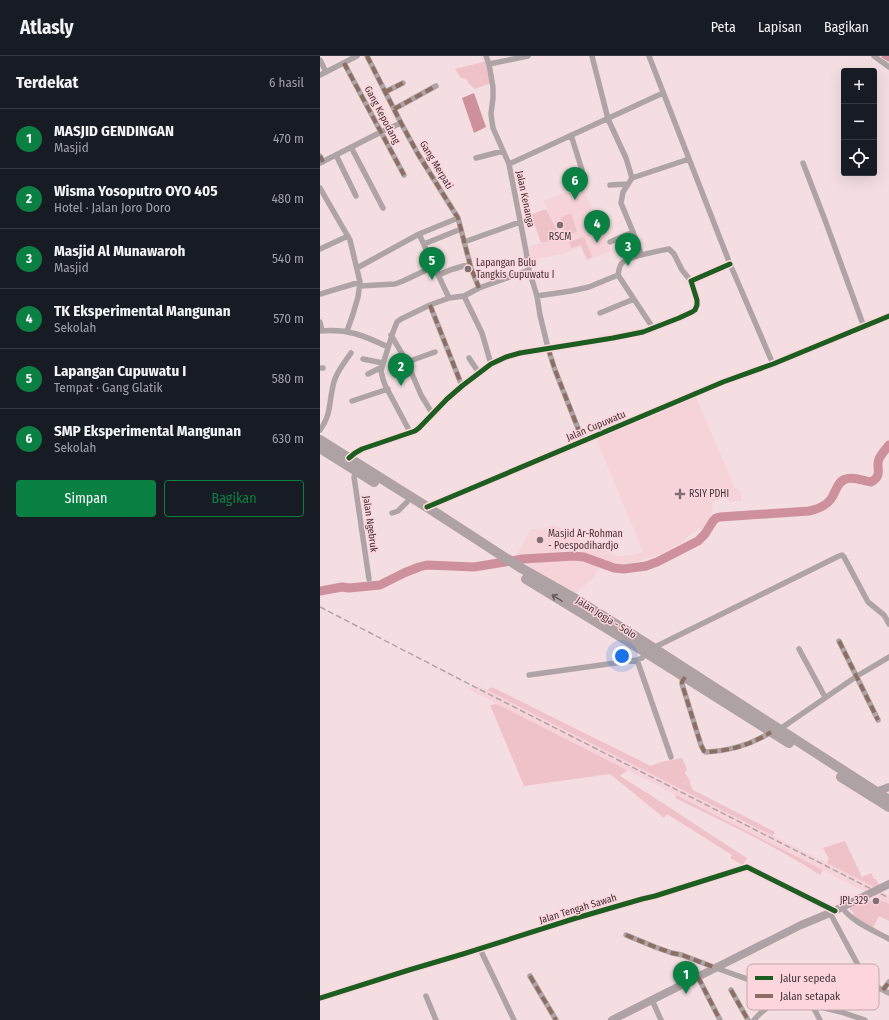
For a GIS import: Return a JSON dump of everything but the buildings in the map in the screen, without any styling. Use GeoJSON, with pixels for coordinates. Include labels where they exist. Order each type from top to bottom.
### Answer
{"type":"FeatureCollection","features":[{"type":"Feature","properties":{"kind":"highway","name":"Jalan Jogja - Solo"},"geometry":{"type":"LineString","coordinates":[[320,440],[349,458],[407,502],[517,569],[546,581],[628,636],[776,731],[875,794],[889,800]]}},
{"type":"Feature","properties":{"kind":"highway","name":"Jalan Jogja - Solo"},"geometry":{"type":"LineString","coordinates":[[320,448],[356,471],[427,507],[498,557]]}},
{"type":"Feature","properties":{"kind":"highway","name":"Jalan Jogja - Solo"},"geometry":{"type":"LineString","coordinates":[[650,650],[685,677],[776,731]]}},
{"type":"Feature","properties":{"kind":"highway","name":"Jalan Jogja - Solo"},"geometry":{"type":"LineString","coordinates":[[875,794],[889,808]]}},
{"type":"Feature","properties":{"kind":"street"},"geometry":{"type":"LineString","coordinates":[[320,76],[356,56]]}},
{"type":"Feature","properties":{"kind":"street","name":"Gang Merpati"},"geometry":{"type":"LineString","coordinates":[[367,56],[418,154],[458,218],[470,264],[479,288]]}},
{"type":"Feature","properties":{"kind":"street","name":"Jalan Kenanga"},"geometry":{"type":"LineString","coordinates":[[486,56],[493,87],[491,114],[493,128],[508,164],[529,270],[537,296],[548,348],[583,441]]}},
{"type":"Feature","properties":{"kind":"street"},"geometry":{"type":"LineString","coordinates":[[489,64],[501,59],[528,56]]}},
{"type":"Feature","properties":{"kind":"street"},"geometry":{"type":"LineString","coordinates":[[592,56],[608,119],[626,158],[632,178]]}},
{"type":"Feature","properties":{"kind":"street"},"geometry":{"type":"LineString","coordinates":[[649,56],[730,264],[773,364]]}},
{"type":"Feature","properties":{"kind":"street"},"geometry":{"type":"LineString","coordinates":[[874,56],[889,67]]}},
{"type":"Feature","properties":{"kind":"street"},"geometry":{"type":"LineString","coordinates":[[320,60],[326,72]]}},
{"type":"Feature","properties":{"kind":"street","name":"Gang Kepodang"},"geometry":{"type":"LineString","coordinates":[[344,63],[404,175]]}},
{"type":"Feature","properties":{"kind":"street"},"geometry":{"type":"LineString","coordinates":[[386,92],[403,83]]}},
{"type":"Feature","properties":{"kind":"street"},"geometry":{"type":"LineString","coordinates":[[394,109],[436,86]]}},
{"type":"Feature","properties":{"kind":"street"},"geometry":{"type":"LineString","coordinates":[[508,164],[663,93]]}},
{"type":"Feature","properties":{"kind":"street"},"geometry":{"type":"LineString","coordinates":[[321,160],[336,155],[401,123]]}},
{"type":"Feature","properties":{"kind":"street"},"geometry":{"type":"LineString","coordinates":[[571,135],[582,170]]}},
{"type":"Feature","properties":{"kind":"street"},"geometry":{"type":"LineString","coordinates":[[351,147],[383,208]]}},
{"type":"Feature","properties":{"kind":"street"},"geometry":{"type":"LineString","coordinates":[[476,158],[503,151]]}},
{"type":"Feature","properties":{"kind":"street"},"geometry":{"type":"LineString","coordinates":[[336,155],[356,196]]}},
{"type":"Feature","properties":{"kind":"street"},"geometry":{"type":"LineString","coordinates":[[641,254],[621,203],[623,192],[632,178],[689,159]]}},
{"type":"Feature","properties":{"kind":"street"},"geometry":{"type":"LineString","coordinates":[[803,163],[864,327]]}},
{"type":"Feature","properties":{"kind":"street"},"geometry":{"type":"LineString","coordinates":[[610,185],[628,184]]}},
{"type":"Feature","properties":{"kind":"street"},"geometry":{"type":"LineString","coordinates":[[320,188],[348,236],[357,268],[360,284],[354,314],[347,331]]}},
{"type":"Feature","properties":{"kind":"street"},"geometry":{"type":"LineString","coordinates":[[357,268],[419,234],[458,218]]}},
{"type":"Feature","properties":{"kind":"street"},"geometry":{"type":"LineString","coordinates":[[464,242],[520,222]]}},
{"type":"Feature","properties":{"kind":"street"},"geometry":{"type":"LineString","coordinates":[[424,244],[461,229]]}},
{"type":"Feature","properties":{"kind":"street"},"geometry":{"type":"LineString","coordinates":[[610,242],[633,232]]}},
{"type":"Feature","properties":{"kind":"street"},"geometry":{"type":"LineString","coordinates":[[419,234],[449,298]]}},
{"type":"Feature","properties":{"kind":"street"},"geometry":{"type":"LineString","coordinates":[[320,249],[348,236]]}},
{"type":"Feature","properties":{"kind":"street"},"geometry":{"type":"LineString","coordinates":[[349,458],[355,452],[362,449],[419,428],[462,386],[491,364],[506,357],[520,353],[643,332],[679,318],[694,310],[697,305],[697,300],[691,281],[682,270],[674,254],[668,249],[641,254],[625,260],[620,267],[618,275],[653,328]]}},
{"type":"Feature","properties":{"kind":"street"},"geometry":{"type":"LineString","coordinates":[[439,275],[470,264]]}},
{"type":"Feature","properties":{"kind":"street"},"geometry":{"type":"LineString","coordinates":[[691,281],[730,264]]}},
{"type":"Feature","properties":{"kind":"street"},"geometry":{"type":"LineString","coordinates":[[320,286],[321,294],[360,284],[395,284],[435,266]]}},
{"type":"Feature","properties":{"kind":"street"},"geometry":{"type":"LineString","coordinates":[[410,432],[383,379],[381,371],[395,326],[402,319],[430,305],[449,298],[464,296],[479,288],[529,270]]}},
{"type":"Feature","properties":{"kind":"street"},"geometry":{"type":"LineString","coordinates":[[537,296],[589,287],[618,275]]}},
{"type":"Feature","properties":{"kind":"street"},"geometry":{"type":"LineString","coordinates":[[464,296],[482,333],[491,364]]}},
{"type":"Feature","properties":{"kind":"street"},"geometry":{"type":"LineString","coordinates":[[600,312],[634,299]]}},
{"type":"Feature","properties":{"kind":"street"},"geometry":{"type":"LineString","coordinates":[[430,305],[462,386]]}},
{"type":"Feature","properties":{"kind":"street"},"geometry":{"type":"LineString","coordinates":[[808,349],[889,316]]}},
{"type":"Feature","properties":{"kind":"street"},"geometry":{"type":"LineString","coordinates":[[320,322],[321,331],[347,331],[370,338],[388,347]]}},
{"type":"Feature","properties":{"kind":"street"},"geometry":{"type":"LineString","coordinates":[[391,335],[407,362],[432,414]]}},
{"type":"Feature","properties":{"kind":"street"},"geometry":{"type":"LineString","coordinates":[[407,362],[436,352]]}},
{"type":"Feature","properties":{"kind":"street"},"geometry":{"type":"LineString","coordinates":[[320,430],[323,427],[329,412],[335,379],[351,353]]}},
{"type":"Feature","properties":{"kind":"street","name":"Jalan Cupuwatu"},"geometry":{"type":"LineString","coordinates":[[427,507],[723,382],[773,364],[790,356]]}},
{"type":"Feature","properties":{"kind":"street"},"geometry":{"type":"LineString","coordinates":[[469,358],[479,373]]}},
{"type":"Feature","properties":{"kind":"street"},"geometry":{"type":"LineString","coordinates":[[363,359],[383,365]]}},
{"type":"Feature","properties":{"kind":"street"},"geometry":{"type":"LineString","coordinates":[[368,374],[383,365]]}},
{"type":"Feature","properties":{"kind":"street"},"geometry":{"type":"LineString","coordinates":[[352,401],[388,389]]}},
{"type":"Feature","properties":{"kind":"street","name":"Jalan Ngebruk"},"geometry":{"type":"LineString","coordinates":[[356,471],[354,477],[369,579]]}},
{"type":"Feature","properties":{"kind":"street"},"geometry":{"type":"LineString","coordinates":[[392,513],[398,511],[407,502]]}},
{"type":"Feature","properties":{"kind":"street"},"geometry":{"type":"LineString","coordinates":[[529,675],[637,660],[642,658],[650,650],[842,555],[868,602],[884,615],[889,624]]}},
{"type":"Feature","properties":{"kind":"street"},"geometry":{"type":"LineString","coordinates":[[839,641],[878,720]]}},
{"type":"Feature","properties":{"kind":"street"},"geometry":{"type":"LineString","coordinates":[[799,649],[826,697]]}},
{"type":"Feature","properties":{"kind":"street"},"geometry":{"type":"LineString","coordinates":[[685,677],[682,684],[701,745],[706,752],[721,751],[742,747],[776,731],[857,676],[889,657]]}},
{"type":"Feature","properties":{"kind":"street"},"geometry":{"type":"LineString","coordinates":[[637,660],[671,757]]}},
{"type":"Feature","properties":{"kind":"street"},"geometry":{"type":"LineString","coordinates":[[875,794],[889,787]]}},
{"type":"Feature","properties":{"kind":"street","name":"Jalan Tengah Sawah"},"geometry":{"type":"LineString","coordinates":[[320,998],[573,919],[656,896],[742,868],[753,870],[836,910],[845,912],[854,920],[889,939]]}},
{"type":"Feature","properties":{"kind":"street"},"geometry":{"type":"LineString","coordinates":[[612,1020],[802,925],[889,884]]}},
{"type":"Feature","properties":{"kind":"street"},"geometry":{"type":"LineString","coordinates":[[836,910],[858,964]]}},
{"type":"Feature","properties":{"kind":"street"},"geometry":{"type":"LineString","coordinates":[[626,935],[655,947],[682,955],[747,979]]}},
{"type":"Feature","properties":{"kind":"street"},"geometry":{"type":"LineString","coordinates":[[480,949],[514,1020]]}},
{"type":"Feature","properties":{"kind":"street"},"geometry":{"type":"LineString","coordinates":[[530,976],[556,1020]]}},
{"type":"Feature","properties":{"kind":"street"},"geometry":{"type":"LineString","coordinates":[[698,977],[720,1020]]}},
{"type":"Feature","properties":{"kind":"street"},"geometry":{"type":"LineString","coordinates":[[883,990],[889,982]]}},
{"type":"Feature","properties":{"kind":"street"},"geometry":{"type":"LineString","coordinates":[[879,988],[889,993]]}},
{"type":"Feature","properties":{"kind":"street"},"geometry":{"type":"LineString","coordinates":[[731,990],[748,1020]]}},
{"type":"Feature","properties":{"kind":"street"},"geometry":{"type":"LineString","coordinates":[[426,996],[436,1020]]}},
{"type":"Feature","properties":{"kind":"street"},"geometry":{"type":"LineString","coordinates":[[652,1000],[661,1020]]}},
{"type":"Feature","properties":{"kind":"street"},"geometry":{"type":"LineString","coordinates":[[754,1020],[764,1010]]}},
{"type":"Feature","properties":{"kind":"street"},"geometry":{"type":"LineString","coordinates":[[815,1010],[820,1020]]}},
{"type":"Feature","properties":{"kind":"street"},"geometry":{"type":"LineString","coordinates":[[834,1010],[865,1020]]}},
{"type":"Feature","properties":{"kind":"shaded area"},"geometry":{"type":"Polygon","coordinates":[[[487,61],[491,83],[475,89],[466,79],[461,78],[455,69],[487,61]]]}},
{"type":"Feature","properties":{"kind":"shaded area"},"geometry":{"type":"Polygon","coordinates":[[[474,93],[486,127],[474,133],[462,98],[474,93]]]}},
{"type":"Feature","properties":{"kind":"shaded area"},"geometry":{"type":"Polygon","coordinates":[[[582,188],[600,224],[611,251],[586,261],[581,247],[566,253],[532,260],[529,246],[553,241],[559,234],[543,201],[582,188]]]}},
{"type":"Feature","properties":{"kind":"shaded area"},"geometry":{"type":"Polygon","coordinates":[[[546,209],[559,234],[553,241],[541,243],[531,215],[546,209]]]}},
{"type":"Feature","properties":{"kind":"shaded area"},"geometry":{"type":"Polygon","coordinates":[[[571,213],[577,232],[562,237],[560,232],[565,229],[560,218],[571,213]]]}},
{"type":"Feature","properties":{"kind":"shaded area"},"geometry":{"type":"Polygon","coordinates":[[[584,237],[592,257],[587,259],[581,245],[571,248],[569,242],[584,237]]]}},
{"type":"Feature","properties":{"kind":"shaded area","name":"RSIY PDHI"},"geometry":{"type":"Polygon","coordinates":[[[696,397],[735,488],[741,492],[741,501],[731,502],[723,497],[713,502],[711,515],[703,532],[699,528],[678,545],[661,554],[640,561],[625,565],[609,562],[579,550],[561,551],[561,557],[577,557],[602,566],[594,577],[573,596],[547,580],[516,556],[531,529],[544,529],[553,525],[576,535],[580,541],[584,540],[617,556],[633,555],[643,552],[596,438],[672,404],[696,397]]]}},
{"type":"Feature","properties":{"kind":"shaded area"},"geometry":{"type":"Polygon","coordinates":[[[479,686],[876,888],[866,892],[468,689],[479,686]]]}},
{"type":"Feature","properties":{"kind":"shaded area"},"geometry":{"type":"Polygon","coordinates":[[[492,687],[651,766],[661,762],[682,758],[687,769],[685,773],[693,790],[775,832],[773,836],[487,690],[492,687]]]}},
{"type":"Feature","properties":{"kind":"shaded area"},"geometry":{"type":"Polygon","coordinates":[[[497,704],[627,770],[620,776],[747,858],[743,865],[730,858],[732,855],[667,814],[664,818],[610,774],[524,786],[490,705],[497,704]]]}},
{"type":"Feature","properties":{"kind":"shaded area"},"geometry":{"type":"Polygon","coordinates":[[[676,795],[823,870],[820,875],[767,844],[675,798],[676,795]]]}},
{"type":"Feature","properties":{"kind":"shaded area"},"geometry":{"type":"Polygon","coordinates":[[[845,841],[862,877],[871,873],[880,887],[876,888],[827,863],[829,859],[823,848],[845,841]]]}},
{"type":"Feature","properties":{"kind":"shaded area"},"geometry":{"type":"Polygon","coordinates":[[[881,891],[889,895],[889,904],[873,895],[881,891]]]}},
{"type":"Feature","properties":{"kind":"shaded area"},"geometry":{"type":"Polygon","coordinates":[[[867,898],[878,905],[881,900],[889,904],[889,921],[879,916],[873,928],[852,917],[854,913],[850,909],[850,906],[867,898]]]}},
{"type":"Feature","properties":{"kind":"waterway"},"geometry":{"type":"LineString","coordinates":[[884,56],[889,59]]}},
{"type":"Feature","properties":{"kind":"waterway"},"geometry":{"type":"LineString","coordinates":[[320,591],[342,587],[349,588],[380,585],[404,573],[427,565],[474,567],[523,559],[574,556],[584,557],[614,568],[624,569],[646,566],[698,541],[716,518],[809,511],[822,507],[831,499],[839,484],[843,480],[852,478],[871,482],[875,479],[878,474],[879,459],[889,445]]}},
{"type":"Feature","properties":{"kind":"tunnel"},"geometry":{"type":"LineString","coordinates":[[790,356],[808,349]]}},
{"type":"Feature","properties":{"kind":"railway"},"geometry":{"type":"LineString","coordinates":[[320,607],[889,898]]}},
{"type":"Feature","properties":{"kind":"marked path"},"geometry":{"type":"LineString","coordinates":[[367,56],[418,154],[458,218],[471,268],[479,288]]}},
{"type":"Feature","properties":{"kind":"marked path"},"geometry":{"type":"LineString","coordinates":[[344,63],[404,175]]}},
{"type":"Feature","properties":{"kind":"marked path"},"geometry":{"type":"LineString","coordinates":[[385,92],[403,83]]}},
{"type":"Feature","properties":{"kind":"marked path"},"geometry":{"type":"LineString","coordinates":[[394,109],[436,86]]}},
{"type":"Feature","properties":{"kind":"marked path"},"geometry":{"type":"LineString","coordinates":[[320,156],[323,162]]}},
{"type":"Feature","properties":{"kind":"marked path"},"geometry":{"type":"LineString","coordinates":[[430,305],[462,386]]}},
{"type":"Feature","properties":{"kind":"marked path"},"geometry":{"type":"LineString","coordinates":[[548,348],[583,441]]}},
{"type":"Feature","properties":{"kind":"marked path"},"geometry":{"type":"LineString","coordinates":[[839,641],[878,720]]}},
{"type":"Feature","properties":{"kind":"marked path"},"geometry":{"type":"LineString","coordinates":[[685,677],[682,684],[704,751],[731,749],[748,744],[771,732]]}},
{"type":"Feature","properties":{"kind":"marked path"},"geometry":{"type":"LineString","coordinates":[[626,935],[655,947],[682,955],[716,968]]}},
{"type":"Feature","properties":{"kind":"marked path"},"geometry":{"type":"LineString","coordinates":[[530,976],[556,1020]]}},
{"type":"Feature","properties":{"kind":"marked path"},"geometry":{"type":"LineString","coordinates":[[698,977],[720,1020]]}},
{"type":"Feature","properties":{"kind":"marked path"},"geometry":{"type":"LineString","coordinates":[[883,990],[889,982]]}},
{"type":"Feature","properties":{"kind":"marked path"},"geometry":{"type":"LineString","coordinates":[[731,990],[748,1020]]}},
{"type":"Feature","properties":{"kind":"cycle path"},"geometry":{"type":"LineString","coordinates":[[349,458],[362,449],[415,431],[462,386],[491,364],[506,357],[520,353],[643,332],[692,312],[695,310],[697,300],[691,281],[730,264]]}},
{"type":"Feature","properties":{"kind":"cycle path"},"geometry":{"type":"LineString","coordinates":[[427,507],[723,382],[773,364],[889,316]]}},
{"type":"Feature","properties":{"kind":"cycle path"},"geometry":{"type":"LineString","coordinates":[[320,998],[573,919],[655,896],[747,867],[835,911]]}},
{"type":"Feature","properties":{"kind":"place","name":"SMP Eksperimental Mangunan"},"geometry":{"type":"Point","coordinates":[575,200]}},
{"type":"Feature","properties":{"kind":"place","name":"RSCM"},"geometry":{"type":"Point","coordinates":[560,225]}},
{"type":"Feature","properties":{"kind":"place","name":"TK Eksperimental Mangunan"},"geometry":{"type":"Point","coordinates":[597,243]}},
{"type":"Feature","properties":{"kind":"place","name":"Masjid Al Munawaroh"},"geometry":{"type":"Point","coordinates":[628,266]}},
{"type":"Feature","properties":{"kind":"place","name":"Lapangan Bulu Tangkis Cupuwatu I"},"geometry":{"type":"Point","coordinates":[468,269]}},
{"type":"Feature","properties":{"kind":"place","name":"Lapangan Cupuwatu I"},"geometry":{"type":"Point","coordinates":[432,280]}},
{"type":"Feature","properties":{"kind":"place","name":"Wisma Yosoputro OYO 405"},"geometry":{"type":"Point","coordinates":[401,386]}},
{"type":"Feature","properties":{"kind":"place","name":"RSIY PDHI"},"geometry":{"type":"Point","coordinates":[680,494]}},
{"type":"Feature","properties":{"kind":"place","name":"Masjid Ar-Rohman - Poespodihardjo"},"geometry":{"type":"Point","coordinates":[540,540]}},
{"type":"Feature","properties":{"kind":"place","name":"JPL 329"},"geometry":{"type":"Point","coordinates":[876,901]}},
{"type":"Feature","properties":{"kind":"place","name":"MASJID GENDINGAN"},"geometry":{"type":"Point","coordinates":[686,994]}}]}
